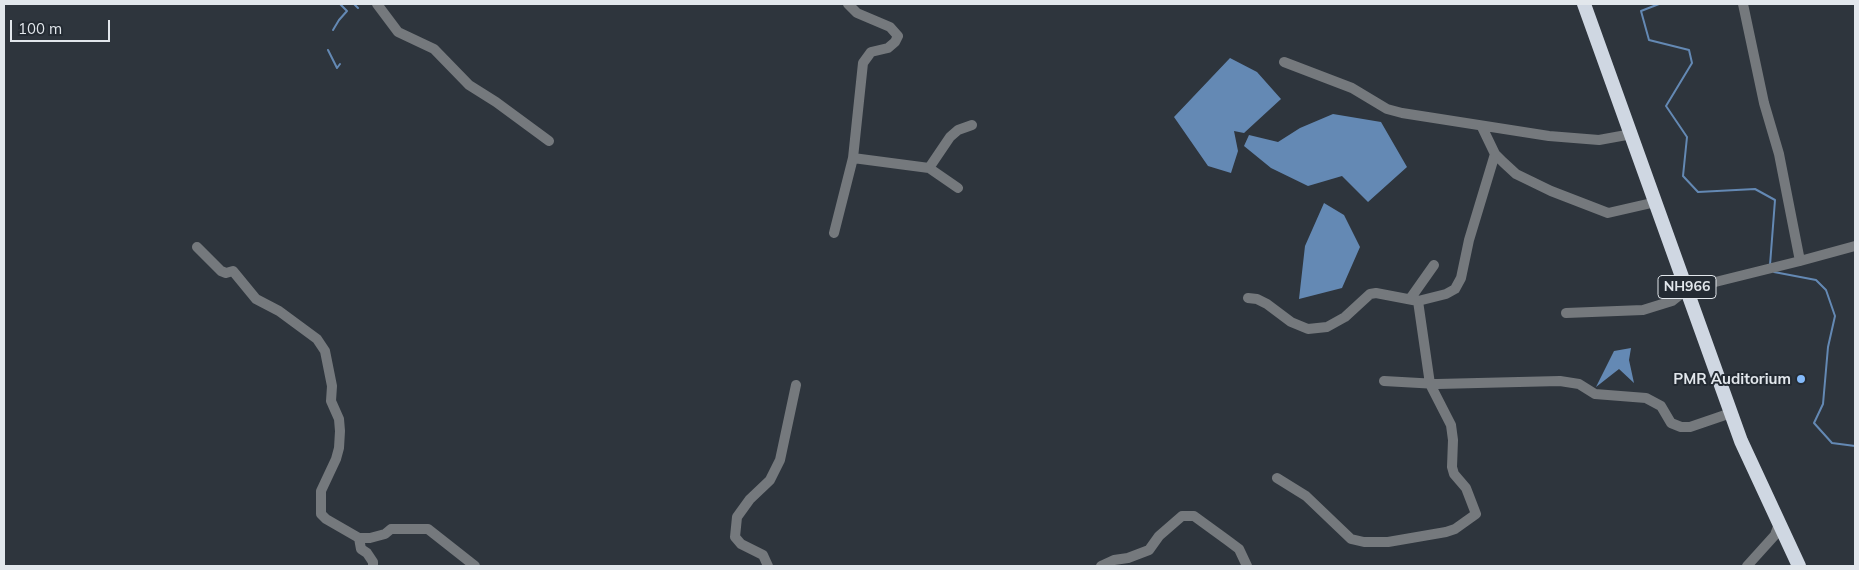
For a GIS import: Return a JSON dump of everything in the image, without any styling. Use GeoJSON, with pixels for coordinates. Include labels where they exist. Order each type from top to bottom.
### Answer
{"type":"FeatureCollection","features":[{"type":"Feature","properties":{"kind":"highway","name":"NH966"},"geometry":{"type":"LineString","coordinates":[[1584,4],[1741,441],[1799,566]]}},
{"type":"Feature","properties":{"kind":"street"},"geometry":{"type":"LineString","coordinates":[[377,4],[398,32],[434,49],[470,85],[550,141]]}},
{"type":"Feature","properties":{"kind":"street"},"geometry":{"type":"LineString","coordinates":[[834,233],[853,158],[863,63],[871,52],[888,48],[896,42],[898,36],[890,27],[857,13],[848,4]]}},
{"type":"Feature","properties":{"kind":"street"},"geometry":{"type":"LineString","coordinates":[[1743,4],[1764,103],[1779,154],[1800,262]]}},
{"type":"Feature","properties":{"kind":"street"},"geometry":{"type":"LineString","coordinates":[[1284,62],[1352,88],[1387,109],[1482,127],[1516,130],[1549,136],[1599,140],[1632,134]]}},
{"type":"Feature","properties":{"kind":"street"},"geometry":{"type":"LineString","coordinates":[[929,168],[950,137],[958,130],[972,124]]}},
{"type":"Feature","properties":{"kind":"street"},"geometry":{"type":"LineString","coordinates":[[1482,127],[1495,154],[1516,174],[1551,191],[1608,214],[1656,202]]}},
{"type":"Feature","properties":{"kind":"street"},"geometry":{"type":"LineString","coordinates":[[1248,298],[1268,304],[1291,322],[1308,329],[1327,327],[1345,317],[1370,294],[1376,293],[1414,300],[1446,294],[1456,289],[1461,278],[1469,240],[1495,154]]}},
{"type":"Feature","properties":{"kind":"street"},"geometry":{"type":"LineString","coordinates":[[853,158],[929,168],[958,188]]}},
{"type":"Feature","properties":{"kind":"street"},"geometry":{"type":"LineString","coordinates":[[1566,313],[1644,310],[1672,300],[1687,289],[1800,262],[1855,246]]}},
{"type":"Feature","properties":{"kind":"street"},"geometry":{"type":"LineString","coordinates":[[197,247],[221,272],[233,271],[256,298],[279,310],[317,339],[325,351],[332,386],[331,402],[339,419],[340,431],[336,459],[321,491],[321,514],[326,519],[359,538],[370,538],[385,534],[391,529],[428,529],[475,566]]}},
{"type":"Feature","properties":{"kind":"street"},"geometry":{"type":"LineString","coordinates":[[1278,478],[1306,496],[1352,540],[1388,542],[1455,529],[1476,514],[1466,488],[1454,474],[1452,467],[1453,440],[1450,425],[1430,384],[1414,300],[1434,265]]}},
{"type":"Feature","properties":{"kind":"street"},"geometry":{"type":"LineString","coordinates":[[1384,381],[1430,384],[1560,381],[1579,384],[1595,394],[1646,398],[1660,406],[1671,423],[1681,427],[1731,413]]}},
{"type":"Feature","properties":{"kind":"street"},"geometry":{"type":"LineString","coordinates":[[768,566],[763,555],[741,544],[735,537],[736,517],[750,499],[770,480],[780,460],[796,385]]}},
{"type":"Feature","properties":{"kind":"street"},"geometry":{"type":"LineString","coordinates":[[1101,566],[1148,550],[1159,536],[1182,516],[1194,516],[1239,550],[1247,566]]}},
{"type":"Feature","properties":{"kind":"street"},"geometry":{"type":"LineString","coordinates":[[1748,566],[1775,535],[1779,524]]}},
{"type":"Feature","properties":{"kind":"street"},"geometry":{"type":"LineString","coordinates":[[359,538],[361,548],[367,553],[373,562],[373,566]]}},
{"type":"Feature","properties":{"kind":"water"},"geometry":{"type":"Polygon","coordinates":[[[1230,58],[1257,72],[1281,99],[1244,133],[1234,131],[1238,151],[1231,173],[1208,166],[1174,117],[1230,58]]]}},
{"type":"Feature","properties":{"kind":"water"},"geometry":{"type":"Polygon","coordinates":[[[1333,114],[1381,122],[1407,167],[1368,202],[1342,176],[1308,186],[1271,168],[1244,146],[1249,135],[1278,142],[1300,128],[1333,114]]]}},
{"type":"Feature","properties":{"kind":"water"},"geometry":{"type":"Polygon","coordinates":[[[1324,203],[1344,215],[1360,247],[1342,288],[1299,299],[1305,246],[1324,203]]]}},
{"type":"Feature","properties":{"kind":"water"},"geometry":{"type":"Polygon","coordinates":[[[1631,348],[1629,360],[1634,383],[1619,369],[1596,387],[1614,351],[1631,348]]]}},
{"type":"Feature","properties":{"kind":"waterway"},"geometry":{"type":"LineString","coordinates":[[333,30],[347,11],[340,4]]}},
{"type":"Feature","properties":{"kind":"waterway"},"geometry":{"type":"LineString","coordinates":[[354,4],[358,8]]}},
{"type":"Feature","properties":{"kind":"waterway"},"geometry":{"type":"LineString","coordinates":[[1659,4],[1641,11],[1649,40],[1689,50],[1692,63],[1666,106],[1687,137],[1683,176],[1698,192],[1755,189],[1775,200],[1770,265]]}},
{"type":"Feature","properties":{"kind":"waterway"},"geometry":{"type":"LineString","coordinates":[[328,50],[337,68],[340,64]]}},
{"type":"Feature","properties":{"kind":"waterway"},"geometry":{"type":"LineString","coordinates":[[1774,272],[1816,280],[1826,290],[1835,316],[1828,347],[1823,404],[1814,423],[1832,443],[1855,446]]}},
{"type":"Feature","properties":{"kind":"place","name":"PMR Auditorium"},"geometry":{"type":"Point","coordinates":[1801,379]}}]}
